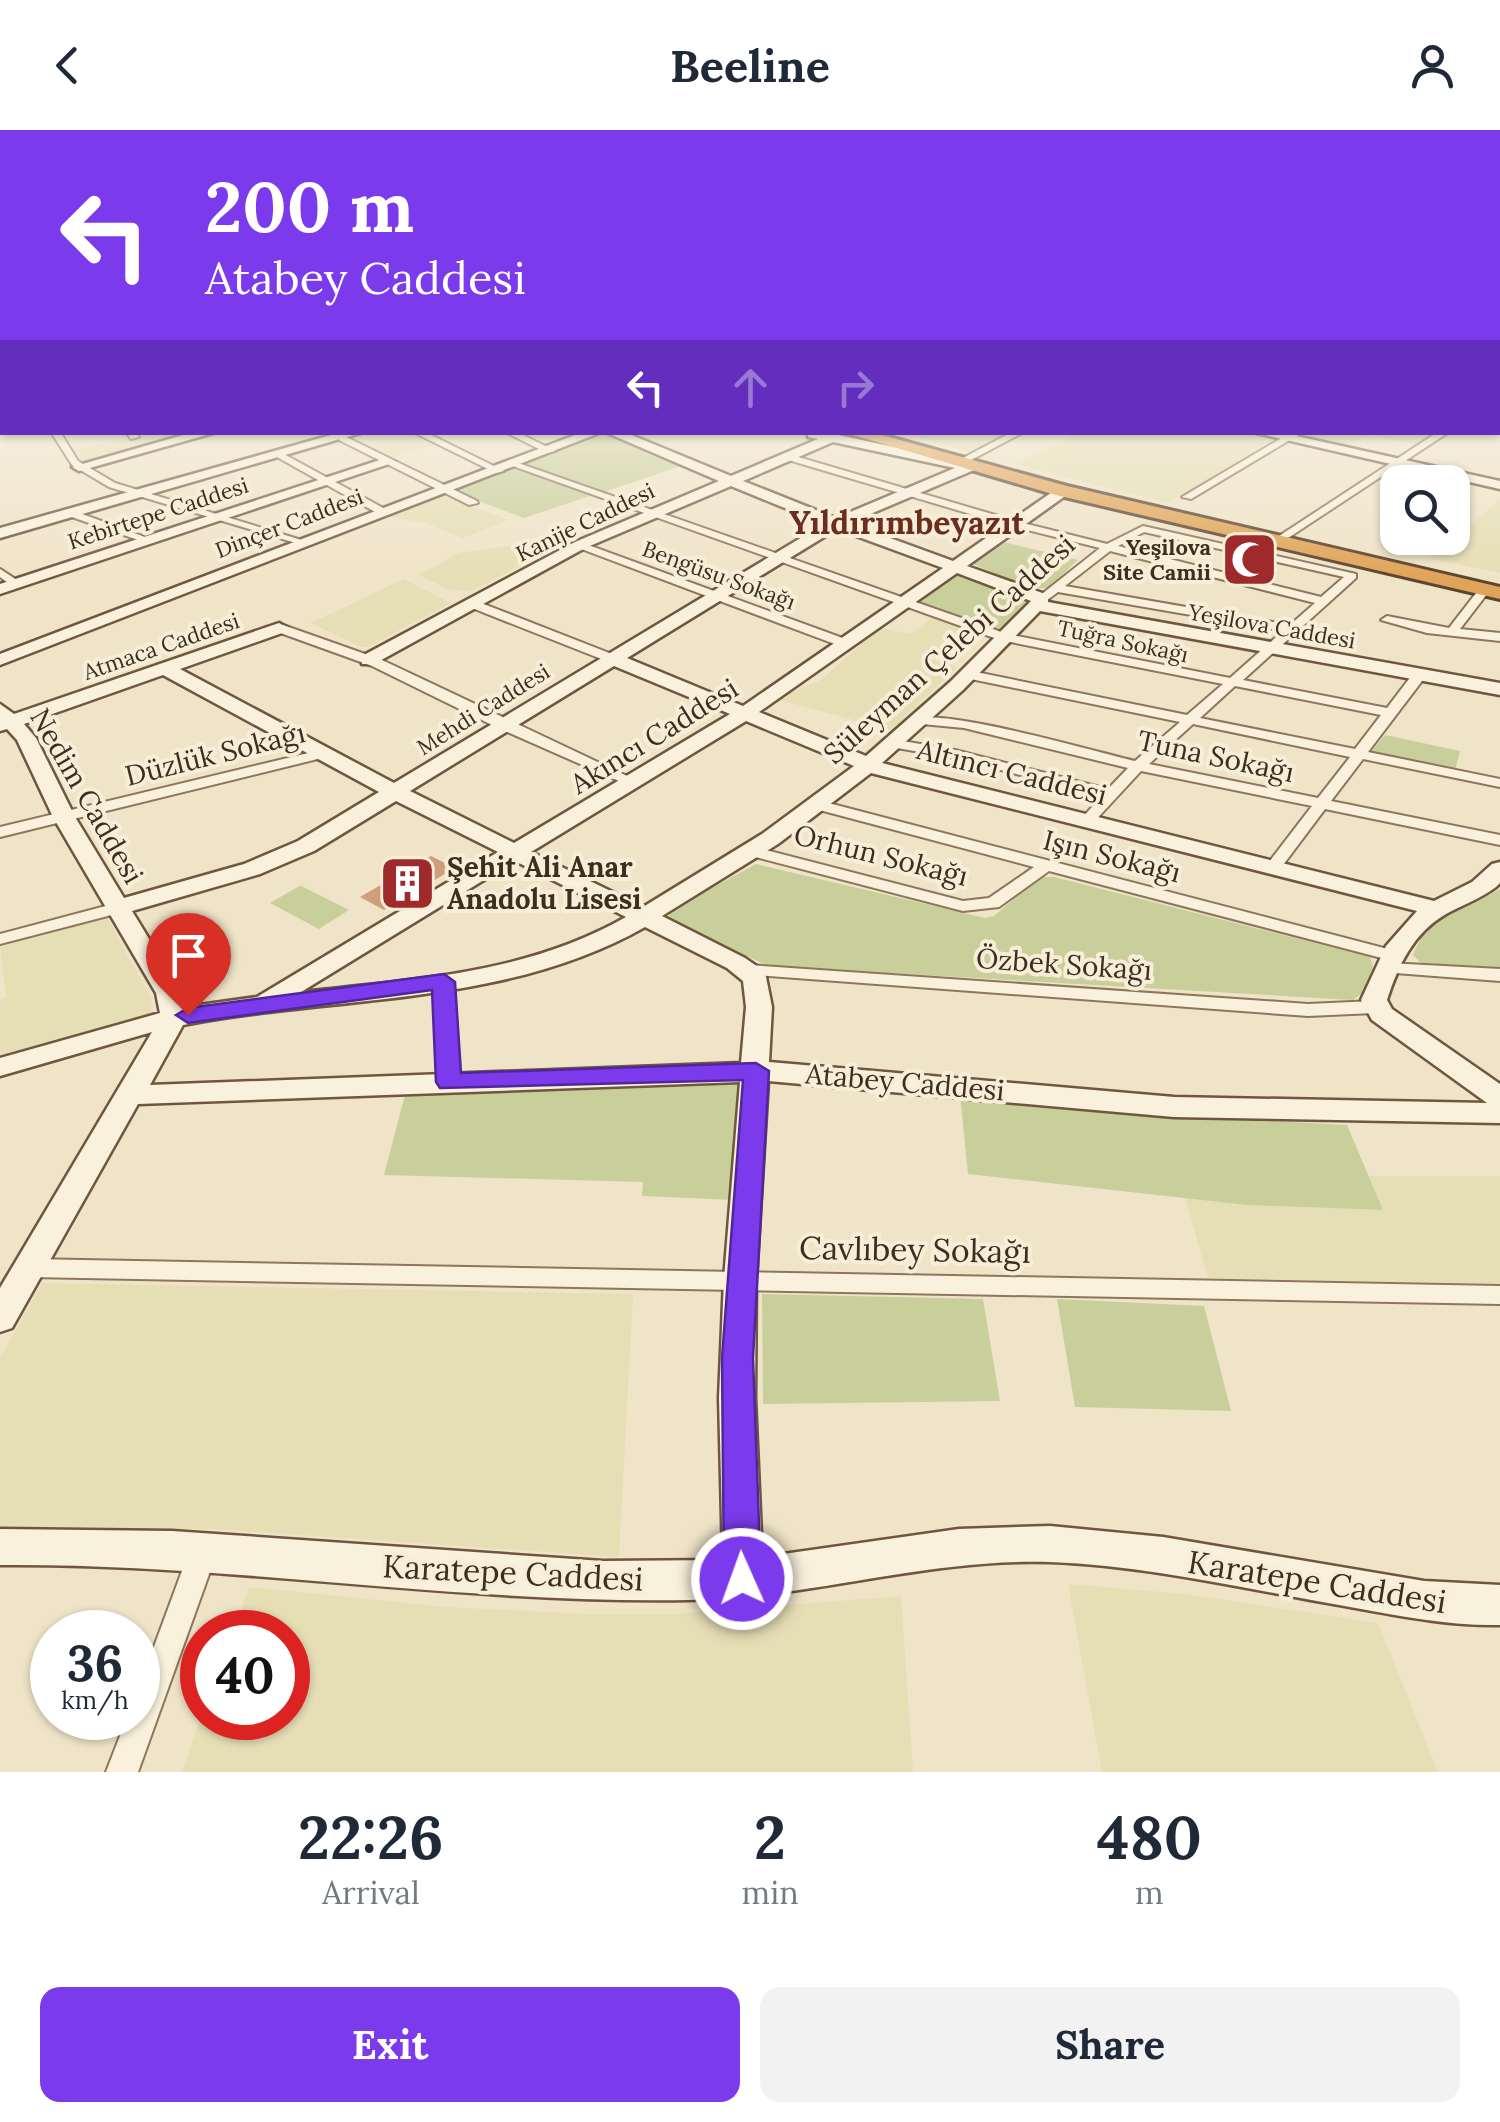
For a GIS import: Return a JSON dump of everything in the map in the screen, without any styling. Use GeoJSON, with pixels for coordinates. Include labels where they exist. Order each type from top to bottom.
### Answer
{"type":"FeatureCollection","features":[{"type":"Feature","properties":{"kind":"highway"},"geometry":{"type":"LineString","coordinates":[[863,435],[1231,531],[1495,589]]}},
{"type":"Feature","properties":{"kind":"highway"},"geometry":{"type":"LineString","coordinates":[[886,435],[969,463],[1495,589]]}},
{"type":"Feature","properties":{"kind":"street"},"geometry":{"type":"LineString","coordinates":[[57,435],[79,467],[137,494],[302,542]]}},
{"type":"Feature","properties":{"kind":"street"},"geometry":{"type":"LineString","coordinates":[[79,467],[201,435]]}},
{"type":"Feature","properties":{"kind":"street"},"geometry":{"type":"LineString","coordinates":[[0,533],[350,435]]}},
{"type":"Feature","properties":{"kind":"street"},"geometry":{"type":"LineString","coordinates":[[423,435],[499,471]]}},
{"type":"Feature","properties":{"kind":"street"},"geometry":{"type":"LineString","coordinates":[[515,435],[550,451]]}},
{"type":"Feature","properties":{"kind":"street","name":"Dinçer Caddesi"},"geometry":{"type":"LineString","coordinates":[[0,660],[381,511],[516,465],[589,435]]}},
{"type":"Feature","properties":{"kind":"street","name":"Yeşilova Caddesi"},"geometry":{"type":"LineString","coordinates":[[618,435],[952,568],[1044,597],[1268,650],[1500,689]]}},
{"type":"Feature","properties":{"kind":"street"},"geometry":{"type":"LineString","coordinates":[[816,435],[969,463],[1015,435]]}},
{"type":"Feature","properties":{"kind":"street"},"geometry":{"type":"LineString","coordinates":[[1284,536],[1439,435]]}},
{"type":"Feature","properties":{"kind":"street"},"geometry":{"type":"LineString","coordinates":[[1186,497],[1292,436],[1500,485]]}},
{"type":"Feature","properties":{"kind":"street"},"geometry":{"type":"LineString","coordinates":[[342,438],[473,503]]}},
{"type":"Feature","properties":{"kind":"street","name":"Kanije Caddesi"},"geometry":{"type":"LineString","coordinates":[[368,660],[580,546],[829,439]]}},
{"type":"Feature","properties":{"kind":"street"},"geometry":{"type":"LineString","coordinates":[[280,454],[381,511]]}},
{"type":"Feature","properties":{"kind":"street"},"geometry":{"type":"LineString","coordinates":[[788,457],[1015,524],[1324,602]]}},
{"type":"Feature","properties":{"kind":"street","name":"Kebirtepe Caddesi"},"geometry":{"type":"LineString","coordinates":[[8,586],[388,462]]}},
{"type":"Feature","properties":{"kind":"street","name":"Mehdi Caddesi"},"geometry":{"type":"LineString","coordinates":[[0,939],[289,854],[836,523],[969,463]]}},
{"type":"Feature","properties":{"kind":"street","name":"Tuğra Sokağı"},"geometry":{"type":"LineString","coordinates":[[516,465],[1004,637],[1390,713]]}},
{"type":"Feature","properties":{"kind":"street","name":"Akıncı Caddesi"},"geometry":{"type":"LineString","coordinates":[[260,1005],[746,713],[1063,490]]}},
{"type":"Feature","properties":{"kind":"street"},"geometry":{"type":"LineString","coordinates":[[70,513],[148,540]]}},
{"type":"Feature","properties":{"kind":"street","name":"Süleyman Çelebi Caddesi"},"geometry":{"type":"LineString","coordinates":[[0,1067],[174,1018],[444,982],[546,963],[642,918],[754,852],[897,744],[1044,597],[1107,548],[1138,530],[1150,528],[1212,543]]}},
{"type":"Feature","properties":{"kind":"street"},"geometry":{"type":"LineString","coordinates":[[1212,543],[1231,531]]}},
{"type":"Feature","properties":{"kind":"street"},"geometry":{"type":"LineString","coordinates":[[1086,822],[1138,766],[1352,576],[1212,543]]}},
{"type":"Feature","properties":{"kind":"street","name":"Bengüsu Sokağı"},"geometry":{"type":"LineString","coordinates":[[580,546],[844,643]]}},
{"type":"Feature","properties":{"kind":"street"},"geometry":{"type":"LineString","coordinates":[[0,572],[8,586]]}},
{"type":"Feature","properties":{"kind":"street"},"geometry":{"type":"LineString","coordinates":[[1454,629],[1495,589]]}},
{"type":"Feature","properties":{"kind":"street"},"geometry":{"type":"LineString","coordinates":[[1044,597],[1292,629]]}},
{"type":"Feature","properties":{"kind":"street","name":"Altıncı Caddesi"},"geometry":{"type":"LineString","coordinates":[[476,605],[869,766],[1437,908]]}},
{"type":"Feature","properties":{"kind":"street"},"geometry":{"type":"LineString","coordinates":[[1387,620],[1427,629],[1500,636]]}},
{"type":"Feature","properties":{"kind":"street"},"geometry":{"type":"LineString","coordinates":[[279,628],[368,660],[635,783]]}},
{"type":"Feature","properties":{"kind":"street","name":"Atmaca Caddesi"},"geometry":{"type":"LineString","coordinates":[[4,719],[279,628]]}},
{"type":"Feature","properties":{"kind":"street"},"geometry":{"type":"LineString","coordinates":[[166,668],[395,792],[749,970],[759,990],[740,1278],[737,1398],[742,1579]]}},
{"type":"Feature","properties":{"kind":"street","name":"Tuna Sokağı"},"geometry":{"type":"LineString","coordinates":[[966,674],[1500,783]]}},
{"type":"Feature","properties":{"kind":"street"},"geometry":{"type":"LineString","coordinates":[[1274,866],[1420,674]]}},
{"type":"Feature","properties":{"kind":"street","name":"Nedim Caddesi"},"geometry":{"type":"LineString","coordinates":[[4,719],[26,738],[64,817],[169,993],[174,1018]]}},
{"type":"Feature","properties":{"kind":"street","name":"Tuna Sokağı"},"geometry":{"type":"LineString","coordinates":[[922,720],[964,724],[1138,766],[1500,840]]}},
{"type":"Feature","properties":{"kind":"street"},"geometry":{"type":"LineString","coordinates":[[897,744],[1110,794]]}},
{"type":"Feature","properties":{"kind":"street","name":"Düzlük Sokağı"},"geometry":{"type":"LineString","coordinates":[[0,832],[325,753]]}},
{"type":"Feature","properties":{"kind":"street","name":"Işın Sokağı"},"geometry":{"type":"LineString","coordinates":[[817,805],[1391,962],[1500,976]]}},
{"type":"Feature","properties":{"kind":"street","name":"Orhun Sokağı"},"geometry":{"type":"LineString","coordinates":[[754,852],[963,906],[993,903],[1044,867]]}},
{"type":"Feature","properties":{"kind":"street"},"geometry":{"type":"LineString","coordinates":[[1500,869],[1479,889],[1437,908],[1411,928],[1376,992],[1374,1007],[1500,1098]]}},
{"type":"Feature","properties":{"kind":"street","name":"Özbek Sokağı"},"geometry":{"type":"LineString","coordinates":[[749,970],[1308,1010],[1374,1007]]}},
{"type":"Feature","properties":{"kind":"street"},"geometry":{"type":"LineString","coordinates":[[444,982],[449,1082]]}},
{"type":"Feature","properties":{"kind":"street"},"geometry":{"type":"LineString","coordinates":[[0,1318],[174,1018]]}},
{"type":"Feature","properties":{"kind":"street","name":"Atabey Caddesi"},"geometry":{"type":"LineString","coordinates":[[130,1095],[756,1071],[1191,1108],[1500,1112]]}},
{"type":"Feature","properties":{"kind":"street","name":"Cavlıbey Sokağı"},"geometry":{"type":"LineString","coordinates":[[29,1268],[740,1278],[1500,1295]]}},
{"type":"Feature","properties":{"kind":"street","name":"Karatepe Caddesi"},"geometry":{"type":"LineString","coordinates":[[0,1546],[204,1551],[507,1578],[742,1579],[922,1550],[1010,1543],[1096,1548],[1406,1597],[1500,1604]]}},
{"type":"Feature","properties":{"kind":"street"},"geometry":{"type":"LineString","coordinates":[[122,1772],[204,1551]]}},
{"type":"Feature","properties":{"kind":"shaded area"},"geometry":{"type":"Polygon","coordinates":[[[145,435],[194,435],[90,461],[81,461],[74,450],[145,435]]]}},
{"type":"Feature","properties":{"kind":"shaded area"},"geometry":{"type":"Polygon","coordinates":[[[363,435],[416,435],[436,444],[390,459],[352,439],[363,435]]]}},
{"type":"Feature","properties":{"kind":"shaded area"},"geometry":{"type":"Polygon","coordinates":[[[910,435],[1008,435],[971,452],[910,435]]]}},
{"type":"Feature","properties":{"kind":"shaded area"},"geometry":{"type":"Polygon","coordinates":[[[1064,435],[1253,435],[1276,441],[1168,503],[1015,464],[1071,437],[1064,435]]]}},
{"type":"Feature","properties":{"kind":"shaded area"},"geometry":{"type":"Polygon","coordinates":[[[1302,435],[1368,435],[1342,449],[1295,439],[1302,435]]]}},
{"type":"Feature","properties":{"kind":"shaded area"},"geometry":{"type":"Polygon","coordinates":[[[1368,435],[1435,435],[1419,445],[1368,435]]]}},
{"type":"Feature","properties":{"kind":"shaded area"},"geometry":{"type":"Polygon","coordinates":[[[441,495],[509,520],[463,538],[425,523],[384,516],[441,495]]]}},
{"type":"Feature","properties":{"kind":"shaded area"},"geometry":{"type":"Polygon","coordinates":[[[1500,500],[1500,573],[1429,558],[1470,555],[1470,525],[1500,500]]]}},
{"type":"Feature","properties":{"kind":"shaded area"},"geometry":{"type":"Polygon","coordinates":[[[554,539],[540,555],[471,591],[447,589],[419,575],[458,553],[554,539]]]}},
{"type":"Feature","properties":{"kind":"shaded area"},"geometry":{"type":"Polygon","coordinates":[[[404,579],[451,603],[368,647],[311,623],[404,579]]]}},
{"type":"Feature","properties":{"kind":"shaded area"},"geometry":{"type":"Polygon","coordinates":[[[934,616],[966,629],[926,658],[957,667],[891,730],[776,699],[821,680],[880,628],[910,634],[934,616]]]}},
{"type":"Feature","properties":{"kind":"shaded area"},"geometry":{"type":"Polygon","coordinates":[[[107,917],[151,999],[152,1011],[141,1020],[0,1059],[0,1000],[6,997],[0,947],[107,917]]]}},
{"type":"Feature","properties":{"kind":"shaded area"},"geometry":{"type":"Polygon","coordinates":[[[1369,1176],[1500,1176],[1500,1284],[1208,1278],[1185,1197],[1247,1205],[1382,1210],[1369,1176]]]}},
{"type":"Feature","properties":{"kind":"shaded area"},"geometry":{"type":"Polygon","coordinates":[[[42,1283],[633,1294],[619,1557],[214,1529],[0,1528],[0,1358],[42,1283]]]}},
{"type":"Feature","properties":{"kind":"shaded area"},"geometry":{"type":"Polygon","coordinates":[[[1068,1584],[1186,1594],[1378,1623],[1438,1772],[1102,1772],[1068,1584]]]}},
{"type":"Feature","properties":{"kind":"shaded area"},"geometry":{"type":"Polygon","coordinates":[[[249,1587],[446,1607],[586,1614],[675,1614],[901,1596],[913,1772],[182,1772],[193,1740],[310,1740],[310,1610],[241,1610],[249,1587]]]}},
{"type":"Feature","properties":{"kind":"green space"},"geometry":{"type":"Polygon","coordinates":[[[608,435],[684,465],[601,493],[522,465],[608,435]]]}},
{"type":"Feature","properties":{"kind":"green space"},"geometry":{"type":"Polygon","coordinates":[[[515,468],[590,496],[524,518],[447,489],[515,468]]]}},
{"type":"Feature","properties":{"kind":"green space"},"geometry":{"type":"Polygon","coordinates":[[[1000,541],[1078,560],[1048,588],[1030,588],[970,563],[1000,541]]]}},
{"type":"Feature","properties":{"kind":"green space"},"geometry":{"type":"Polygon","coordinates":[[[949,575],[1029,602],[998,631],[911,601],[949,575]]]}},
{"type":"Feature","properties":{"kind":"green space"},"geometry":{"type":"Polygon","coordinates":[[[1385,735],[1460,751],[1455,771],[1369,754],[1385,735]]]}},
{"type":"Feature","properties":{"kind":"green space"},"geometry":{"type":"Polygon","coordinates":[[[756,864],[985,918],[994,916],[1039,877],[1054,877],[1370,957],[1373,966],[1364,992],[1353,1000],[769,966],[669,921],[669,911],[756,864]]]}},
{"type":"Feature","properties":{"kind":"green space"},"geometry":{"type":"Polygon","coordinates":[[[301,885],[349,910],[319,929],[270,903],[301,885]]]}},
{"type":"Feature","properties":{"kind":"green space"},"geometry":{"type":"Polygon","coordinates":[[[1500,889],[1500,968],[1421,963],[1413,955],[1439,917],[1500,889]]]}},
{"type":"Feature","properties":{"kind":"green space"},"geometry":{"type":"Polygon","coordinates":[[[741,1081],[734,1200],[642,1196],[643,1182],[384,1175],[406,1091],[741,1081]]]}},
{"type":"Feature","properties":{"kind":"green space"},"geometry":{"type":"Polygon","coordinates":[[[960,1095],[1168,1115],[1347,1125],[1383,1210],[1247,1205],[968,1174],[960,1095]]]}},
{"type":"Feature","properties":{"kind":"green space"},"geometry":{"type":"Polygon","coordinates":[[[762,1294],[983,1299],[1000,1401],[763,1404],[762,1294]]]}},
{"type":"Feature","properties":{"kind":"green space"},"geometry":{"type":"Polygon","coordinates":[[[1057,1299],[1204,1306],[1231,1411],[1075,1407],[1057,1299]]]}},
{"type":"Feature","properties":{"kind":"building","name":"Şehit Ali Anar Anadolu Lisesi"},"geometry":{"type":"Polygon","coordinates":[[[431,856],[455,868],[384,910],[360,897],[431,856]]]}},
{"type":"Feature","properties":{"kind":"place","name":"Yeşilova Site Camii"},"geometry":{"type":"Point","coordinates":[1250,560]}},
{"type":"Feature","properties":{"kind":"place","name":"Şehit Ali Anar Anadolu Lisesi"},"geometry":{"type":"Point","coordinates":[408,883]}},
{"type":"Feature","properties":{"kind":"district","name":"Yıldırımbeyazıt"},"geometry":{"type":"Point","coordinates":[907,523]}},
{"type":"Feature","properties":{"kind":"route"},"geometry":{"type":"LineString","coordinates":[[188,1015],[444,982],[449,1082],[756,1071],[740,1278],[737,1398],[742,1579]]}}]}
